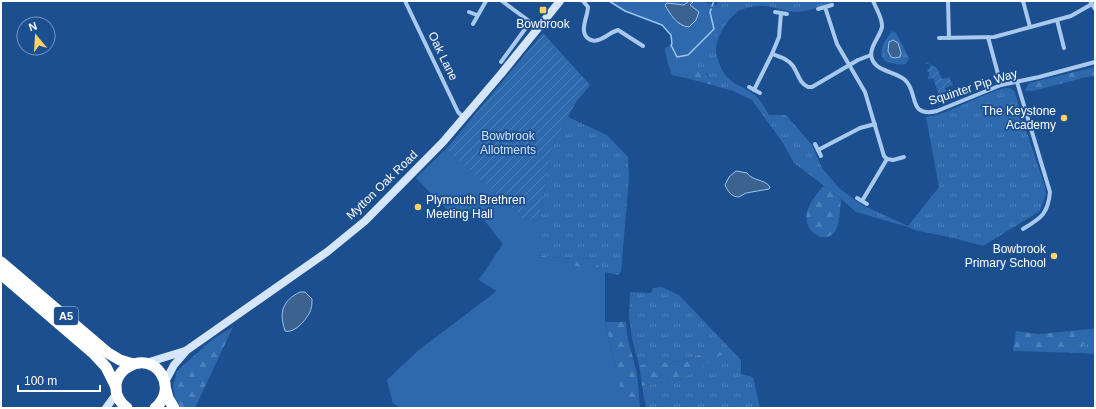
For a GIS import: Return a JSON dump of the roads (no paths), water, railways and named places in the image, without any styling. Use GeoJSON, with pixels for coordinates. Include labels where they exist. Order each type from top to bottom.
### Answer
{"type":"FeatureCollection","features":[{"type":"Feature","properties":{"kind":"highway","name":"A5"},"geometry":{"type":"LineString","coordinates":[[1,262],[108,353],[120,360],[133,364]]}},
{"type":"Feature","properties":{"kind":"highway","name":"A5"},"geometry":{"type":"LineString","coordinates":[[1,274],[93,353],[106,367],[116,390]]}},
{"type":"Feature","properties":{"kind":"highway"},"geometry":{"type":"LineString","coordinates":[[127,408],[120,401],[116,390],[117,382],[124,369],[133,364],[146,363],[158,370],[165,386],[168,398],[174,408]]}},
{"type":"Feature","properties":{"kind":"highway"},"geometry":{"type":"LineString","coordinates":[[155,408],[163,398],[165,386]]}},
{"type":"Feature","properties":{"kind":"main road","name":"Mytton Oak Road"},"geometry":{"type":"LineString","coordinates":[[165,386],[174,365],[187,350],[332,248],[365,221],[436,150],[464,118],[556,2]]}},
{"type":"Feature","properties":{"kind":"main road","name":"Mytton Oak Road"},"geometry":{"type":"LineString","coordinates":[[146,363],[187,350]]}},
{"type":"Feature","properties":{"kind":"main road"},"geometry":{"type":"LineString","coordinates":[[106,408],[116,390]]}},
{"type":"Feature","properties":{"kind":"street","name":"Oak Lane"},"geometry":{"type":"LineString","coordinates":[[405,1],[458,112],[464,118]]}},
{"type":"Feature","properties":{"kind":"street"},"geometry":{"type":"LineString","coordinates":[[473,24],[486,1]]}},
{"type":"Feature","properties":{"kind":"street"},"geometry":{"type":"LineString","coordinates":[[501,62],[526,28],[529,21],[502,1]]}},
{"type":"Feature","properties":{"kind":"street"},"geometry":{"type":"LineString","coordinates":[[583,1],[588,7],[584,30],[585,36],[588,39],[592,41],[597,40],[618,30],[643,46]]}},
{"type":"Feature","properties":{"kind":"street"},"geometry":{"type":"LineString","coordinates":[[772,54],[789,62],[802,82],[808,87],[812,87],[858,60],[871,55],[882,26],[873,1]]}},
{"type":"Feature","properties":{"kind":"street"},"geometry":{"type":"LineString","coordinates":[[948,1],[949,38]]}},
{"type":"Feature","properties":{"kind":"street"},"geometry":{"type":"LineString","coordinates":[[1022,1],[1030,27]]}},
{"type":"Feature","properties":{"kind":"street"},"geometry":{"type":"LineString","coordinates":[[939,38],[988,37],[1071,16],[1091,3],[1095,9]]}},
{"type":"Feature","properties":{"kind":"street"},"geometry":{"type":"LineString","coordinates":[[818,10],[832,4]]}},
{"type":"Feature","properties":{"kind":"street"},"geometry":{"type":"LineString","coordinates":[[824,7],[837,44],[865,92],[884,156],[887,159],[893,160],[904,157]]}},
{"type":"Feature","properties":{"kind":"street"},"geometry":{"type":"LineString","coordinates":[[469,12],[477,15]]}},
{"type":"Feature","properties":{"kind":"street"},"geometry":{"type":"LineString","coordinates":[[775,12],[787,14]]}},
{"type":"Feature","properties":{"kind":"street"},"geometry":{"type":"LineString","coordinates":[[754,90],[779,37],[781,13]]}},
{"type":"Feature","properties":{"kind":"street"},"geometry":{"type":"LineString","coordinates":[[1057,20],[1064,48]]}},
{"type":"Feature","properties":{"kind":"street"},"geometry":{"type":"LineString","coordinates":[[988,37],[1001,85]]}},
{"type":"Feature","properties":{"kind":"street","name":"Squinter Pip Way"},"geometry":{"type":"LineString","coordinates":[[871,55],[872,60],[878,67],[905,80],[909,85],[916,105],[923,112],[929,113],[1001,85],[1095,62]]}},
{"type":"Feature","properties":{"kind":"street"},"geometry":{"type":"LineString","coordinates":[[1017,82],[1050,192],[1048,207],[1045,212],[1035,221],[1023,228]]}},
{"type":"Feature","properties":{"kind":"street"},"geometry":{"type":"LineString","coordinates":[[749,87],[760,93]]}},
{"type":"Feature","properties":{"kind":"street"},"geometry":{"type":"LineString","coordinates":[[818,150],[860,128],[875,124]]}},
{"type":"Feature","properties":{"kind":"street"},"geometry":{"type":"LineString","coordinates":[[815,144],[821,156]]}},
{"type":"Feature","properties":{"kind":"street"},"geometry":{"type":"LineString","coordinates":[[862,201],[887,159]]}},
{"type":"Feature","properties":{"kind":"street"},"geometry":{"type":"LineString","coordinates":[[857,198],[867,204]]}},
{"type":"Feature","properties":{"kind":"waterway"},"geometry":{"type":"LineString","coordinates":[[609,1],[625,11],[662,25],[671,35],[671,45],[677,57],[688,55],[714,29],[710,12],[711,9]]}},
{"type":"Feature","properties":{"kind":"waterway"},"geometry":{"type":"LineString","coordinates":[[712,6],[714,1]]}},
{"type":"Feature","properties":{"kind":"place","name":"Bowbrook"},"geometry":{"type":"Point","coordinates":[543,10]}},
{"type":"Feature","properties":{"kind":"place","name":"The Keystone Academy"},"geometry":{"type":"Point","coordinates":[1064,118]}},
{"type":"Feature","properties":{"kind":"place","name":"Plymouth Brethren Meeting Hall"},"geometry":{"type":"Point","coordinates":[418,207]}},
{"type":"Feature","properties":{"kind":"place","name":"Bowbrook Primary School"},"geometry":{"type":"Point","coordinates":[1054,256]}},
{"type":"Feature","properties":{"kind":"park label","name":"Bowbrook Allotments"},"geometry":{"type":"Point","coordinates":[508,143]}}]}
